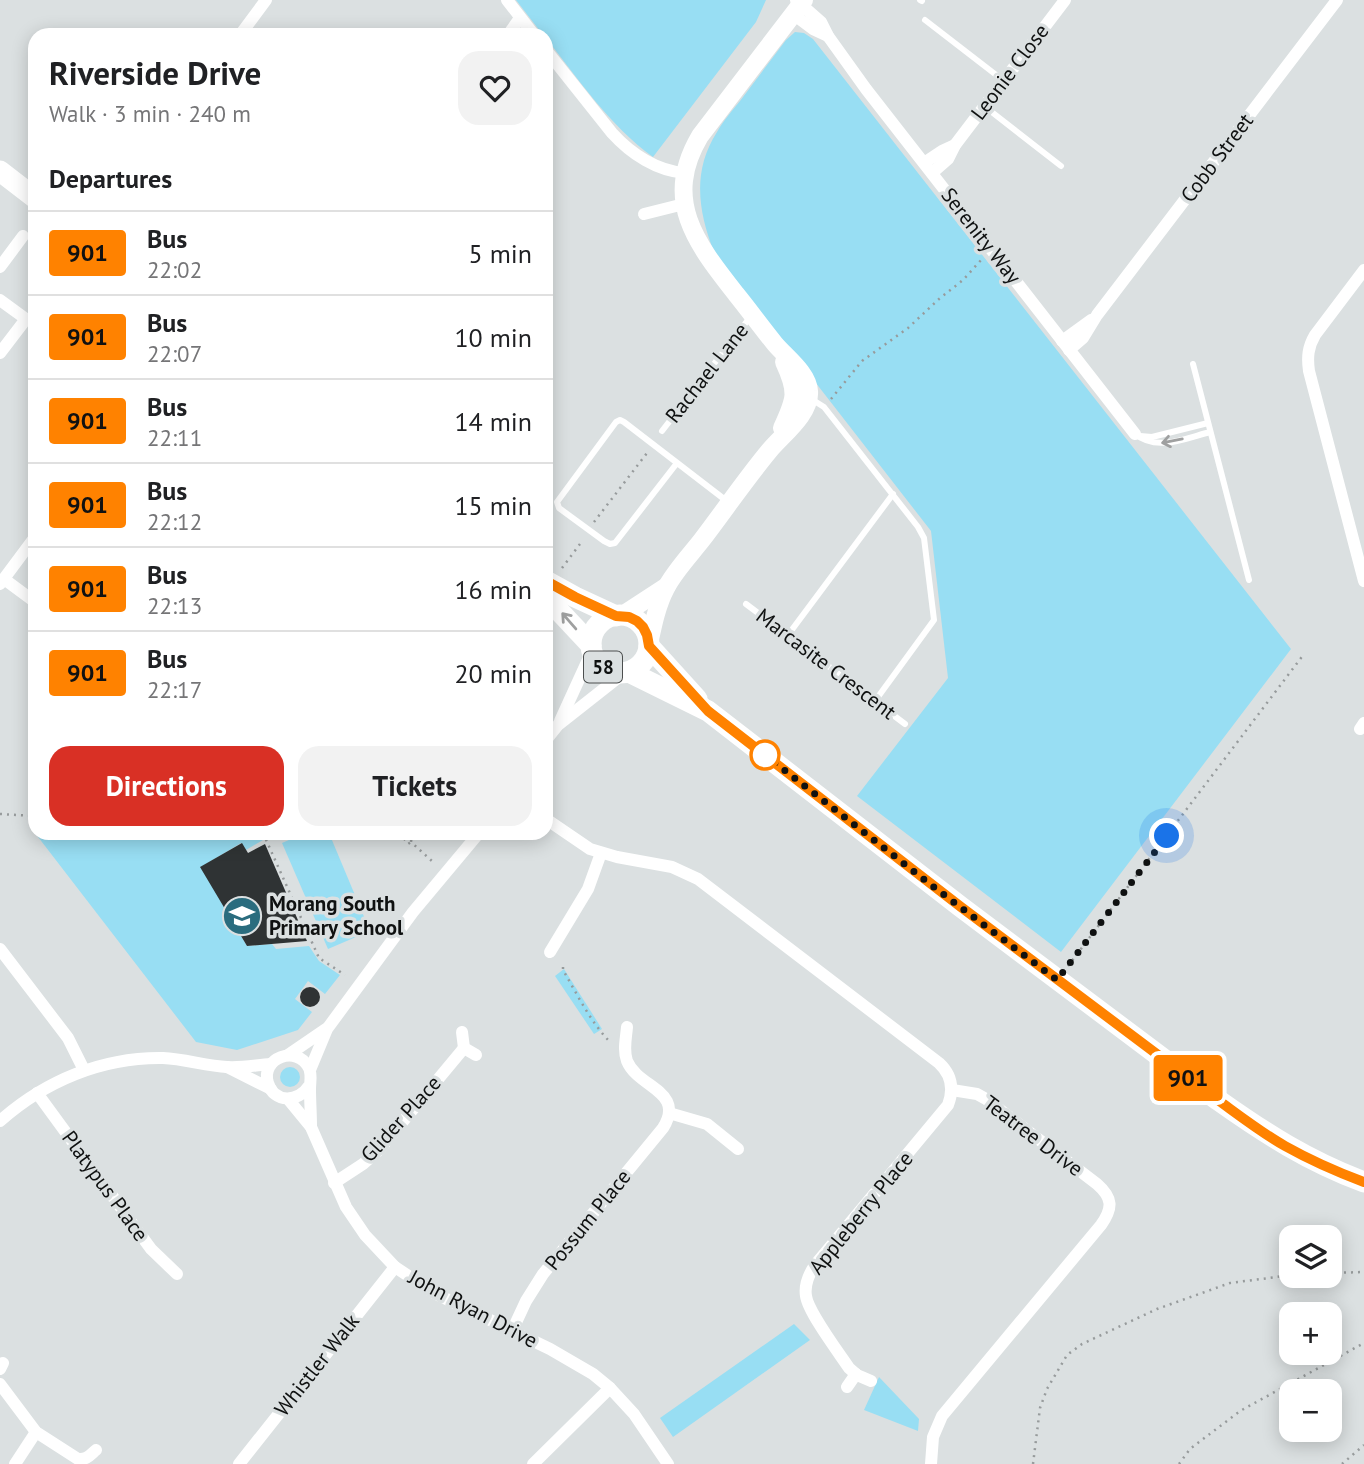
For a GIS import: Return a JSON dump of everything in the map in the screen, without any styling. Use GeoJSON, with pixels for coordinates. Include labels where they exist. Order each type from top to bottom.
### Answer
{"type":"FeatureCollection","features":[{"type":"Feature","properties":{"kind":"main road"},"geometry":{"type":"LineString","coordinates":[[0,171],[28,193]]}},
{"type":"Feature","properties":{"kind":"main road","name":"58"},"geometry":{"type":"LineString","coordinates":[[554,575],[575,597],[618,616],[637,621],[643,627],[649,645],[648,653],[640,665],[626,672]]}},
{"type":"Feature","properties":{"kind":"main road","name":"58"},"geometry":{"type":"LineString","coordinates":[[553,605],[592,648]]}},
{"type":"Feature","properties":{"kind":"main road","name":"58"},"geometry":{"type":"LineString","coordinates":[[618,616],[601,623],[592,637],[595,659],[607,670],[626,672],[708,711]]}},
{"type":"Feature","properties":{"kind":"main road","name":"58"},"geometry":{"type":"LineString","coordinates":[[649,645],[708,711],[1057,980],[1257,1128],[1284,1145],[1364,1182]]}},
{"type":"Feature","properties":{"kind":"street"},"geometry":{"type":"LineString","coordinates":[[245,28],[266,0]]}},
{"type":"Feature","properties":{"kind":"street"},"geometry":{"type":"LineString","coordinates":[[507,0],[528,28]]}},
{"type":"Feature","properties":{"kind":"street","name":"Leonie Close"},"geometry":{"type":"LineString","coordinates":[[928,168],[942,151],[955,145],[1065,0]]}},
{"type":"Feature","properties":{"kind":"street","name":"Cobb Street"},"geometry":{"type":"LineString","coordinates":[[1065,345],[1097,315],[1337,0]]}},
{"type":"Feature","properties":{"kind":"street"},"geometry":{"type":"LineString","coordinates":[[649,645],[667,586],[771,449],[783,424],[809,402],[794,391],[792,380],[775,343],[697,240],[684,204],[686,169],[700,136],[799,5]]}},
{"type":"Feature","properties":{"kind":"street","name":"Serenity Way"},"geometry":{"type":"LineString","coordinates":[[799,5],[817,18],[928,168],[1135,434]]}},
{"type":"Feature","properties":{"kind":"street"},"geometry":{"type":"LineString","coordinates":[[513,28],[520,18]]}},
{"type":"Feature","properties":{"kind":"street"},"geometry":{"type":"LineString","coordinates":[[553,59],[612,133],[632,151],[686,169]]}},
{"type":"Feature","properties":{"kind":"street"},"geometry":{"type":"LineString","coordinates":[[644,214],[684,204]]}},
{"type":"Feature","properties":{"kind":"street"},"geometry":{"type":"LineString","coordinates":[[0,267],[23,236]]}},
{"type":"Feature","properties":{"kind":"street"},"geometry":{"type":"LineString","coordinates":[[1364,270],[1315,335],[1307,356],[1364,581]]}},
{"type":"Feature","properties":{"kind":"street"},"geometry":{"type":"LineString","coordinates":[[0,300],[28,320]]}},
{"type":"Feature","properties":{"kind":"street"},"geometry":{"type":"LineString","coordinates":[[0,354],[28,325]]}},
{"type":"Feature","properties":{"kind":"street"},"geometry":{"type":"LineString","coordinates":[[28,546],[2,581],[28,598]]}},
{"type":"Feature","properties":{"kind":"street"},"geometry":{"type":"LineString","coordinates":[[618,616],[667,586]]}},
{"type":"Feature","properties":{"kind":"street"},"geometry":{"type":"LineString","coordinates":[[558,725],[592,648]]}},
{"type":"Feature","properties":{"kind":"street"},"geometry":{"type":"LineString","coordinates":[[553,731],[626,672]]}},
{"type":"Feature","properties":{"kind":"street"},"geometry":{"type":"LineString","coordinates":[[553,824],[580,843],[601,853],[672,867],[698,878],[939,1063],[948,1073],[952,1090]]}},
{"type":"Feature","properties":{"kind":"street"},"geometry":{"type":"LineString","coordinates":[[227,1067],[271,1089],[278,1096],[288,1099],[301,1096],[309,1086],[310,1070],[327,1029],[413,912],[473,840]]}},
{"type":"Feature","properties":{"kind":"street"},"geometry":{"type":"LineString","coordinates":[[550,952],[588,889],[601,853]]}},
{"type":"Feature","properties":{"kind":"street"},"geometry":{"type":"LineString","coordinates":[[2,957],[68,1038],[84,1070]]}},
{"type":"Feature","properties":{"kind":"street"},"geometry":{"type":"LineString","coordinates":[[627,1027],[624,1050],[628,1065],[663,1096],[670,1108],[669,1113],[703,1122],[713,1121],[738,1149]]}},
{"type":"Feature","properties":{"kind":"street"},"geometry":{"type":"LineString","coordinates":[[288,1055],[327,1029]]}},
{"type":"Feature","properties":{"kind":"street","name":"Glider Place"},"geometry":{"type":"LineString","coordinates":[[334,1183],[380,1149],[470,1051],[462,1032]]}},
{"type":"Feature","properties":{"kind":"street"},"geometry":{"type":"LineString","coordinates":[[271,1089],[267,1077],[271,1064],[281,1056],[295,1056],[310,1070]]}},
{"type":"Feature","properties":{"kind":"street"},"geometry":{"type":"LineString","coordinates":[[0,1121],[37,1093],[61,1080],[84,1070],[124,1060],[163,1058],[227,1067],[271,1064]]}},
{"type":"Feature","properties":{"kind":"street","name":"John Ryan Drive"},"geometry":{"type":"LineString","coordinates":[[309,1086],[311,1127]]}},
{"type":"Feature","properties":{"kind":"street","name":"Appleberry Place"},"geometry":{"type":"LineString","coordinates":[[871,1381],[849,1368],[810,1308],[806,1297],[807,1278],[942,1114],[952,1090]]}},
{"type":"Feature","properties":{"kind":"street","name":"Teatree Drive"},"geometry":{"type":"LineString","coordinates":[[931,1464],[933,1437],[942,1416],[1101,1225],[1110,1207],[1108,1195],[1097,1184],[986,1099],[977,1094],[952,1090]]}},
{"type":"Feature","properties":{"kind":"street","name":"Platypus Place"},"geometry":{"type":"LineString","coordinates":[[37,1093],[151,1250],[177,1274]]}},
{"type":"Feature","properties":{"kind":"street","name":"John Ryan Drive"},"geometry":{"type":"LineString","coordinates":[[288,1099],[311,1127],[345,1207],[376,1248],[395,1267],[434,1293],[573,1361],[593,1374],[634,1414],[668,1464]]}},
{"type":"Feature","properties":{"kind":"street","name":"Possum Place"},"geometry":{"type":"LineString","coordinates":[[512,1331],[537,1282],[663,1128],[669,1113]]}},
{"type":"Feature","properties":{"kind":"street","name":"Whistler Walk"},"geometry":{"type":"LineString","coordinates":[[239,1464],[395,1267]]}},
{"type":"Feature","properties":{"kind":"street"},"geometry":{"type":"LineString","coordinates":[[847,1387],[856,1374]]}},
{"type":"Feature","properties":{"kind":"street"},"geometry":{"type":"LineString","coordinates":[[0,1384],[36,1432],[78,1459],[89,1457],[96,1450]]}},
{"type":"Feature","properties":{"kind":"street"},"geometry":{"type":"LineString","coordinates":[[533,1464],[610,1388]]}},
{"type":"Feature","properties":{"kind":"street"},"geometry":{"type":"LineString","coordinates":[[15,1464],[36,1432]]}},
{"type":"Feature","properties":{"kind":"lane"},"geometry":{"type":"LineString","coordinates":[[925,20],[1004,80]]}},
{"type":"Feature","properties":{"kind":"lane"},"geometry":{"type":"LineString","coordinates":[[984,106],[1061,166]]}},
{"type":"Feature","properties":{"kind":"lane","name":"Rachael Lane"},"geometry":{"type":"LineString","coordinates":[[662,431],[752,314]]}},
{"type":"Feature","properties":{"kind":"lane"},"geometry":{"type":"LineString","coordinates":[[1194,365],[1249,580]]}},
{"type":"Feature","properties":{"kind":"lane"},"geometry":{"type":"LineString","coordinates":[[809,402],[893,494],[923,535],[934,617],[930,627],[875,701]]}},
{"type":"Feature","properties":{"kind":"lane"},"geometry":{"type":"LineString","coordinates":[[677,463],[615,543],[604,541],[559,508],[557,502],[620,420],[624,422],[730,503]]}},
{"type":"Feature","properties":{"kind":"lane"},"geometry":{"type":"LineString","coordinates":[[1135,434],[1152,437],[1208,423]]}},
{"type":"Feature","properties":{"kind":"lane"},"geometry":{"type":"LineString","coordinates":[[1135,434],[1149,442],[1160,444],[1210,432]]}},
{"type":"Feature","properties":{"kind":"lane"},"geometry":{"type":"LineString","coordinates":[[788,635],[893,494]]}},
{"type":"Feature","properties":{"kind":"lane","name":"Marcasite Crescent"},"geometry":{"type":"LineString","coordinates":[[746,604],[905,724]]}},
{"type":"Feature","properties":{"kind":"path"},"geometry":{"type":"LineString","coordinates":[[809,402],[908,328],[963,280],[992,250]]}},
{"type":"Feature","properties":{"kind":"path"},"geometry":{"type":"LineString","coordinates":[[554,575],[653,445]]}},
{"type":"Feature","properties":{"kind":"path"},"geometry":{"type":"LineString","coordinates":[[1057,980],[1304,654]]}},
{"type":"Feature","properties":{"kind":"path"},"geometry":{"type":"LineString","coordinates":[[0,814],[28,816]]}},
{"type":"Feature","properties":{"kind":"path"},"geometry":{"type":"LineString","coordinates":[[266,840],[319,958],[345,975]]}},
{"type":"Feature","properties":{"kind":"path"},"geometry":{"type":"LineString","coordinates":[[405,840],[433,862]]}},
{"type":"Feature","properties":{"kind":"path"},"geometry":{"type":"LineString","coordinates":[[563,967],[608,1041],[624,1050]]}},
{"type":"Feature","properties":{"kind":"path"},"geometry":{"type":"LineString","coordinates":[[1342,1273],[1364,1272]]}},
{"type":"Feature","properties":{"kind":"path"},"geometry":{"type":"LineString","coordinates":[[1033,1464],[1040,1408],[1047,1389],[1067,1355],[1082,1344],[1157,1309],[1230,1283],[1279,1277]]}},
{"type":"Feature","properties":{"kind":"path"},"geometry":{"type":"LineString","coordinates":[[1179,1464],[1189,1449],[1240,1410],[1364,1343]]}},
{"type":"Feature","properties":{"kind":"path"},"geometry":{"type":"LineString","coordinates":[[1342,1464],[1364,1445]]}},
{"type":"Feature","properties":{"kind":"shaded area"},"geometry":{"type":"Polygon","coordinates":[[[516,0],[766,0],[756,22],[653,157],[609,117],[583,86],[553,47],[553,28],[538,28],[516,0]]]}},
{"type":"Feature","properties":{"kind":"shaded area"},"geometry":{"type":"Polygon","coordinates":[[[795,32],[804,33],[813,39],[1291,649],[1061,952],[857,796],[948,678],[931,531],[714,252],[701,206],[704,161],[719,128],[795,32]]]}},
{"type":"Feature","properties":{"kind":"shaded area"},"geometry":{"type":"Polygon","coordinates":[[[40,840],[263,840],[246,850],[241,843],[201,867],[247,946],[272,944],[276,949],[309,946],[319,961],[340,975],[325,994],[308,981],[295,999],[312,1012],[298,1030],[237,1050],[196,1042],[40,840]]]}},
{"type":"Feature","properties":{"kind":"shaded area"},"geometry":{"type":"Polygon","coordinates":[[[289,840],[332,840],[370,931],[328,949],[282,843],[289,840]]]}},
{"type":"Feature","properties":{"kind":"shaded area"},"geometry":{"type":"Polygon","coordinates":[[[564,969],[602,1029],[594,1034],[555,976],[564,969]]]}},
{"type":"Feature","properties":{"kind":"shaded area"},"geometry":{"type":"Polygon","coordinates":[[[290,1067],[297,1070],[300,1077],[297,1084],[290,1087],[283,1084],[280,1077],[283,1070],[290,1067]]]}},
{"type":"Feature","properties":{"kind":"shaded area"},"geometry":{"type":"Polygon","coordinates":[[[794,1324],[810,1340],[673,1437],[660,1418],[794,1324]]]}},
{"type":"Feature","properties":{"kind":"shaded area"},"geometry":{"type":"Polygon","coordinates":[[[879,1377],[919,1419],[918,1431],[864,1410],[879,1377]]]}},
{"type":"Feature","properties":{"kind":"building"},"geometry":{"type":"Polygon","coordinates":[[[242,843],[248,853],[265,844],[307,941],[247,946],[200,867],[242,843]]]}},
{"type":"Feature","properties":{"kind":"building"},"geometry":{"type":"Polygon","coordinates":[[[310,987],[317,990],[320,997],[317,1004],[310,1007],[303,1004],[300,997],[303,990],[310,987]]]}},
{"type":"Feature","properties":{"kind":"bus line","name":"901"},"geometry":{"type":"LineString","coordinates":[[553,585],[616,616],[637,621],[647,635],[649,646],[708,711],[939,891],[1257,1128],[1284,1145],[1364,1182]]}},
{"type":"Feature","properties":{"kind":"place","name":"Morang South Primary School"},"geometry":{"type":"Point","coordinates":[242,916]}},
{"type":"Feature","properties":{"kind":"route"},"geometry":{"type":"LineString","coordinates":[[765,755],[1057,980],[1167,836]]}}]}
